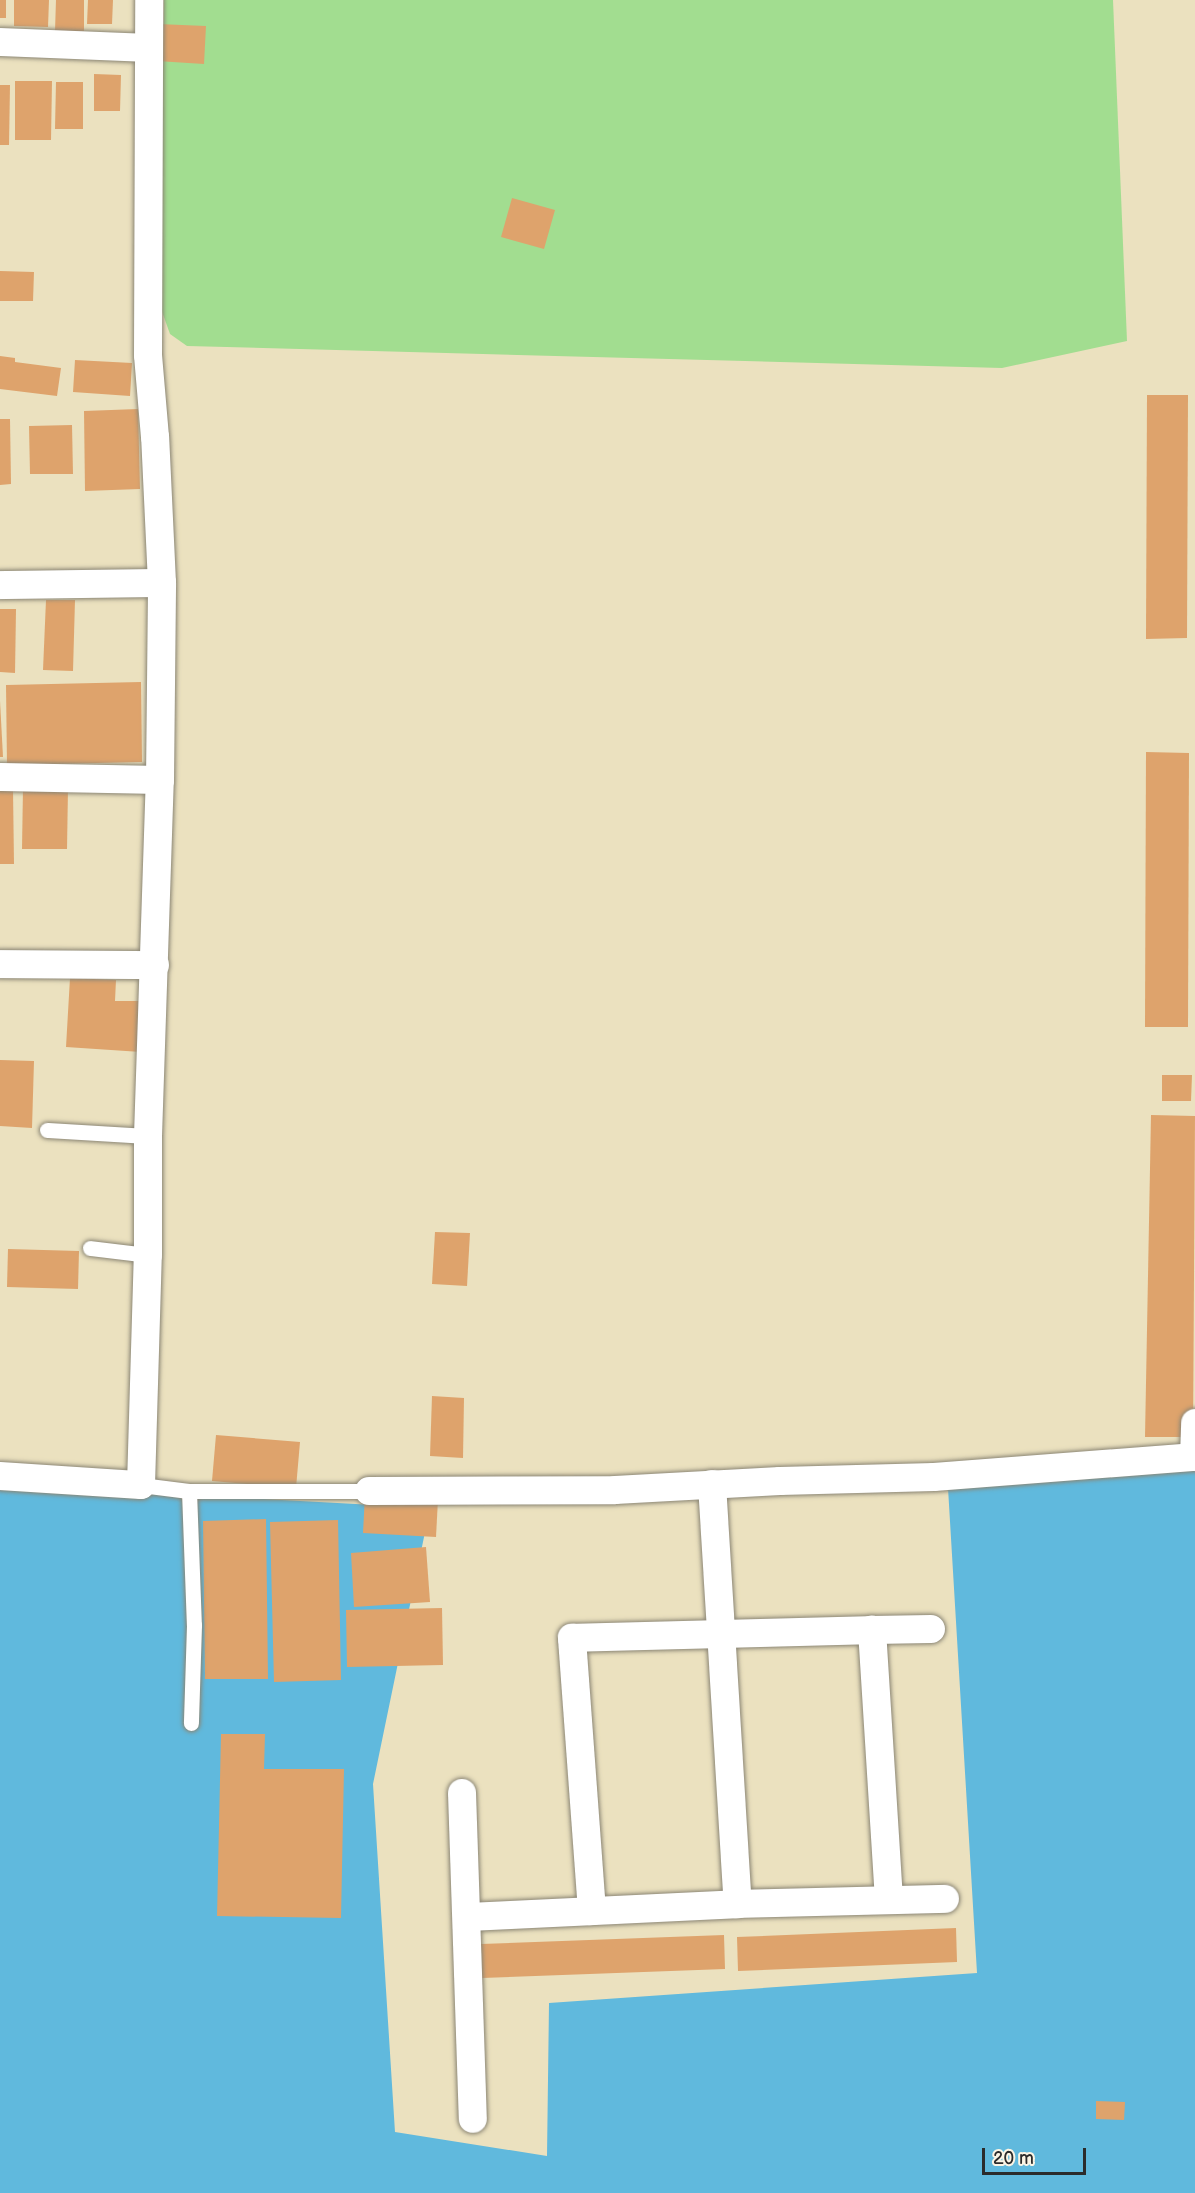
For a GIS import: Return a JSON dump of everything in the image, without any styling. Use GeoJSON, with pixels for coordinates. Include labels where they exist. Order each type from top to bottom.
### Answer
{"type":"FeatureCollection","features":[{"type":"Feature","properties":{"kind":"street"},"geometry":{"type":"LineString","coordinates":[[0,1476],[141,1485],[148,1255],[148,1136],[160,780],[162,584],[155,437],[148,355],[148,0]]}},
{"type":"Feature","properties":{"kind":"street"},"geometry":{"type":"LineString","coordinates":[[0,42],[148,48]]}},
{"type":"Feature","properties":{"kind":"street"},"geometry":{"type":"LineString","coordinates":[[0,585],[162,584]]}},
{"type":"Feature","properties":{"kind":"street"},"geometry":{"type":"LineString","coordinates":[[0,777],[160,780]]}},
{"type":"Feature","properties":{"kind":"street"},"geometry":{"type":"LineString","coordinates":[[0,964],[155,965]]}},
{"type":"Feature","properties":{"kind":"street"},"geometry":{"type":"LineString","coordinates":[[369,1491],[615,1490],[934,1477],[1194,1457],[1195,1423]]}},
{"type":"Feature","properties":{"kind":"street"},"geometry":{"type":"LineString","coordinates":[[712,1485],[738,1904]]}},
{"type":"Feature","properties":{"kind":"street"},"geometry":{"type":"LineString","coordinates":[[591,1911],[572,1638],[931,1629]]}},
{"type":"Feature","properties":{"kind":"street"},"geometry":{"type":"LineString","coordinates":[[872,1630],[889,1900]]}},
{"type":"Feature","properties":{"kind":"street"},"geometry":{"type":"LineString","coordinates":[[462,1793],[473,2119]]}},
{"type":"Feature","properties":{"kind":"street"},"geometry":{"type":"LineString","coordinates":[[467,1917],[738,1904],[945,1899]]}},
{"type":"Feature","properties":{"kind":"lane"},"geometry":{"type":"LineString","coordinates":[[47,1130],[148,1136]]}},
{"type":"Feature","properties":{"kind":"lane"},"geometry":{"type":"LineString","coordinates":[[90,1248],[148,1255]]}},
{"type":"Feature","properties":{"kind":"lane"},"geometry":{"type":"LineString","coordinates":[[141,1485],[189,1491],[369,1491]]}},
{"type":"Feature","properties":{"kind":"lane"},"geometry":{"type":"LineString","coordinates":[[189,1491],[194,1625],[191,1723]]}},
{"type":"Feature","properties":{"kind":"green space"},"geometry":{"type":"Polygon","coordinates":[[[164,0],[1113,0],[1127,341],[1002,368],[187,346],[170,334],[160,306],[164,0]]]}},
{"type":"Feature","properties":{"kind":"water"},"geometry":{"type":"Polygon","coordinates":[[[1195,1467],[1195,2193],[0,2193],[0,1488],[133,1492],[430,1508],[373,1784],[395,2132],[547,2156],[549,2003],[977,1973],[948,1488],[1195,1467]]]}},
{"type":"Feature","properties":{"kind":"building"},"geometry":{"type":"Polygon","coordinates":[[[0,0],[6,0],[6,18],[0,18],[0,0]]]}},
{"type":"Feature","properties":{"kind":"building"},"geometry":{"type":"Polygon","coordinates":[[[14,0],[49,0],[48,27],[14,26],[14,0]]]}},
{"type":"Feature","properties":{"kind":"building"},"geometry":{"type":"Polygon","coordinates":[[[56,0],[84,0],[84,31],[55,31],[56,0]]]}},
{"type":"Feature","properties":{"kind":"building"},"geometry":{"type":"Polygon","coordinates":[[[88,0],[113,0],[112,24],[87,24],[88,0]]]}},
{"type":"Feature","properties":{"kind":"building"},"geometry":{"type":"Polygon","coordinates":[[[158,24],[206,26],[204,64],[157,61],[158,24]]]}},
{"type":"Feature","properties":{"kind":"building"},"geometry":{"type":"Polygon","coordinates":[[[94,74],[121,75],[120,111],[94,111],[94,74]]]}},
{"type":"Feature","properties":{"kind":"building"},"geometry":{"type":"Polygon","coordinates":[[[15,81],[52,81],[51,140],[15,140],[15,81]]]}},
{"type":"Feature","properties":{"kind":"building"},"geometry":{"type":"Polygon","coordinates":[[[56,82],[83,82],[83,129],[55,129],[56,82]]]}},
{"type":"Feature","properties":{"kind":"building"},"geometry":{"type":"Polygon","coordinates":[[[0,85],[10,85],[9,145],[0,145],[0,85]]]}},
{"type":"Feature","properties":{"kind":"building"},"geometry":{"type":"Polygon","coordinates":[[[512,198],[555,210],[544,249],[501,237],[512,198]]]}},
{"type":"Feature","properties":{"kind":"building"},"geometry":{"type":"Polygon","coordinates":[[[0,271],[34,272],[33,301],[0,301],[0,271]]]}},
{"type":"Feature","properties":{"kind":"building"},"geometry":{"type":"Polygon","coordinates":[[[0,356],[15,358],[15,362],[61,368],[57,396],[0,389],[0,356]]]}},
{"type":"Feature","properties":{"kind":"building"},"geometry":{"type":"Polygon","coordinates":[[[75,360],[132,363],[130,396],[73,392],[75,360]]]}},
{"type":"Feature","properties":{"kind":"building"},"geometry":{"type":"Polygon","coordinates":[[[1147,395],[1188,395],[1187,638],[1146,639],[1147,395]]]}},
{"type":"Feature","properties":{"kind":"building"},"geometry":{"type":"Polygon","coordinates":[[[138,409],[140,489],[85,491],[84,411],[138,409]]]}},
{"type":"Feature","properties":{"kind":"building"},"geometry":{"type":"Polygon","coordinates":[[[0,419],[10,419],[11,484],[0,485],[0,419]]]}},
{"type":"Feature","properties":{"kind":"building"},"geometry":{"type":"Polygon","coordinates":[[[72,425],[73,474],[30,474],[29,426],[72,425]]]}},
{"type":"Feature","properties":{"kind":"building"},"geometry":{"type":"Polygon","coordinates":[[[46,600],[75,600],[73,671],[43,670],[46,600]]]}},
{"type":"Feature","properties":{"kind":"building"},"geometry":{"type":"Polygon","coordinates":[[[0,609],[16,609],[15,673],[0,672],[0,609]]]}},
{"type":"Feature","properties":{"kind":"building"},"geometry":{"type":"Polygon","coordinates":[[[141,682],[142,762],[7,765],[6,685],[141,682]]]}},
{"type":"Feature","properties":{"kind":"building"},"geometry":{"type":"Polygon","coordinates":[[[0,701],[3,757],[0,757],[0,701]]]}},
{"type":"Feature","properties":{"kind":"building"},"geometry":{"type":"Polygon","coordinates":[[[1146,752],[1189,753],[1188,1027],[1145,1027],[1146,752]]]}},
{"type":"Feature","properties":{"kind":"building"},"geometry":{"type":"Polygon","coordinates":[[[23,788],[68,788],[67,849],[22,849],[23,788]]]}},
{"type":"Feature","properties":{"kind":"building"},"geometry":{"type":"Polygon","coordinates":[[[0,790],[13,790],[14,864],[0,864],[0,790]]]}},
{"type":"Feature","properties":{"kind":"building"},"geometry":{"type":"Polygon","coordinates":[[[70,978],[116,980],[115,1001],[143,1001],[141,1052],[66,1047],[70,978]]]}},
{"type":"Feature","properties":{"kind":"building"},"geometry":{"type":"Polygon","coordinates":[[[0,1060],[34,1061],[32,1128],[0,1126],[0,1060]]]}},
{"type":"Feature","properties":{"kind":"building"},"geometry":{"type":"Polygon","coordinates":[[[1162,1075],[1192,1075],[1191,1101],[1162,1101],[1162,1075]]]}},
{"type":"Feature","properties":{"kind":"building"},"geometry":{"type":"Polygon","coordinates":[[[1151,1115],[1195,1116],[1193,1437],[1145,1437],[1151,1115]]]}},
{"type":"Feature","properties":{"kind":"building"},"geometry":{"type":"Polygon","coordinates":[[[435,1232],[470,1233],[467,1286],[432,1284],[435,1232]]]}},
{"type":"Feature","properties":{"kind":"building"},"geometry":{"type":"Polygon","coordinates":[[[8,1249],[79,1251],[78,1289],[7,1287],[8,1249]]]}},
{"type":"Feature","properties":{"kind":"building"},"geometry":{"type":"Polygon","coordinates":[[[432,1396],[464,1398],[463,1458],[430,1456],[432,1396]]]}},
{"type":"Feature","properties":{"kind":"building"},"geometry":{"type":"Polygon","coordinates":[[[216,1435],[300,1442],[296,1488],[212,1481],[216,1435]]]}},
{"type":"Feature","properties":{"kind":"building"},"geometry":{"type":"Polygon","coordinates":[[[365,1495],[438,1499],[436,1537],[363,1533],[365,1495]]]}},
{"type":"Feature","properties":{"kind":"building"},"geometry":{"type":"Polygon","coordinates":[[[266,1519],[268,1679],[205,1679],[203,1521],[266,1519]]]}},
{"type":"Feature","properties":{"kind":"building"},"geometry":{"type":"Polygon","coordinates":[[[338,1520],[341,1680],[274,1682],[270,1522],[338,1520]]]}},
{"type":"Feature","properties":{"kind":"building"},"geometry":{"type":"Polygon","coordinates":[[[426,1547],[430,1602],[354,1607],[351,1553],[426,1547]]]}},
{"type":"Feature","properties":{"kind":"building"},"geometry":{"type":"Polygon","coordinates":[[[442,1608],[443,1665],[347,1667],[346,1610],[442,1608]]]}},
{"type":"Feature","properties":{"kind":"building"},"geometry":{"type":"Polygon","coordinates":[[[221,1734],[265,1734],[264,1769],[344,1769],[341,1918],[217,1916],[221,1734]]]}},
{"type":"Feature","properties":{"kind":"building"},"geometry":{"type":"Polygon","coordinates":[[[956,1928],[957,1962],[738,1971],[737,1937],[956,1928]]]}},
{"type":"Feature","properties":{"kind":"building"},"geometry":{"type":"Polygon","coordinates":[[[724,1935],[725,1969],[482,1978],[481,1944],[724,1935]]]}},
{"type":"Feature","properties":{"kind":"building"},"geometry":{"type":"Polygon","coordinates":[[[1096,2101],[1125,2102],[1124,2120],[1096,2119],[1096,2101]]]}}]}
